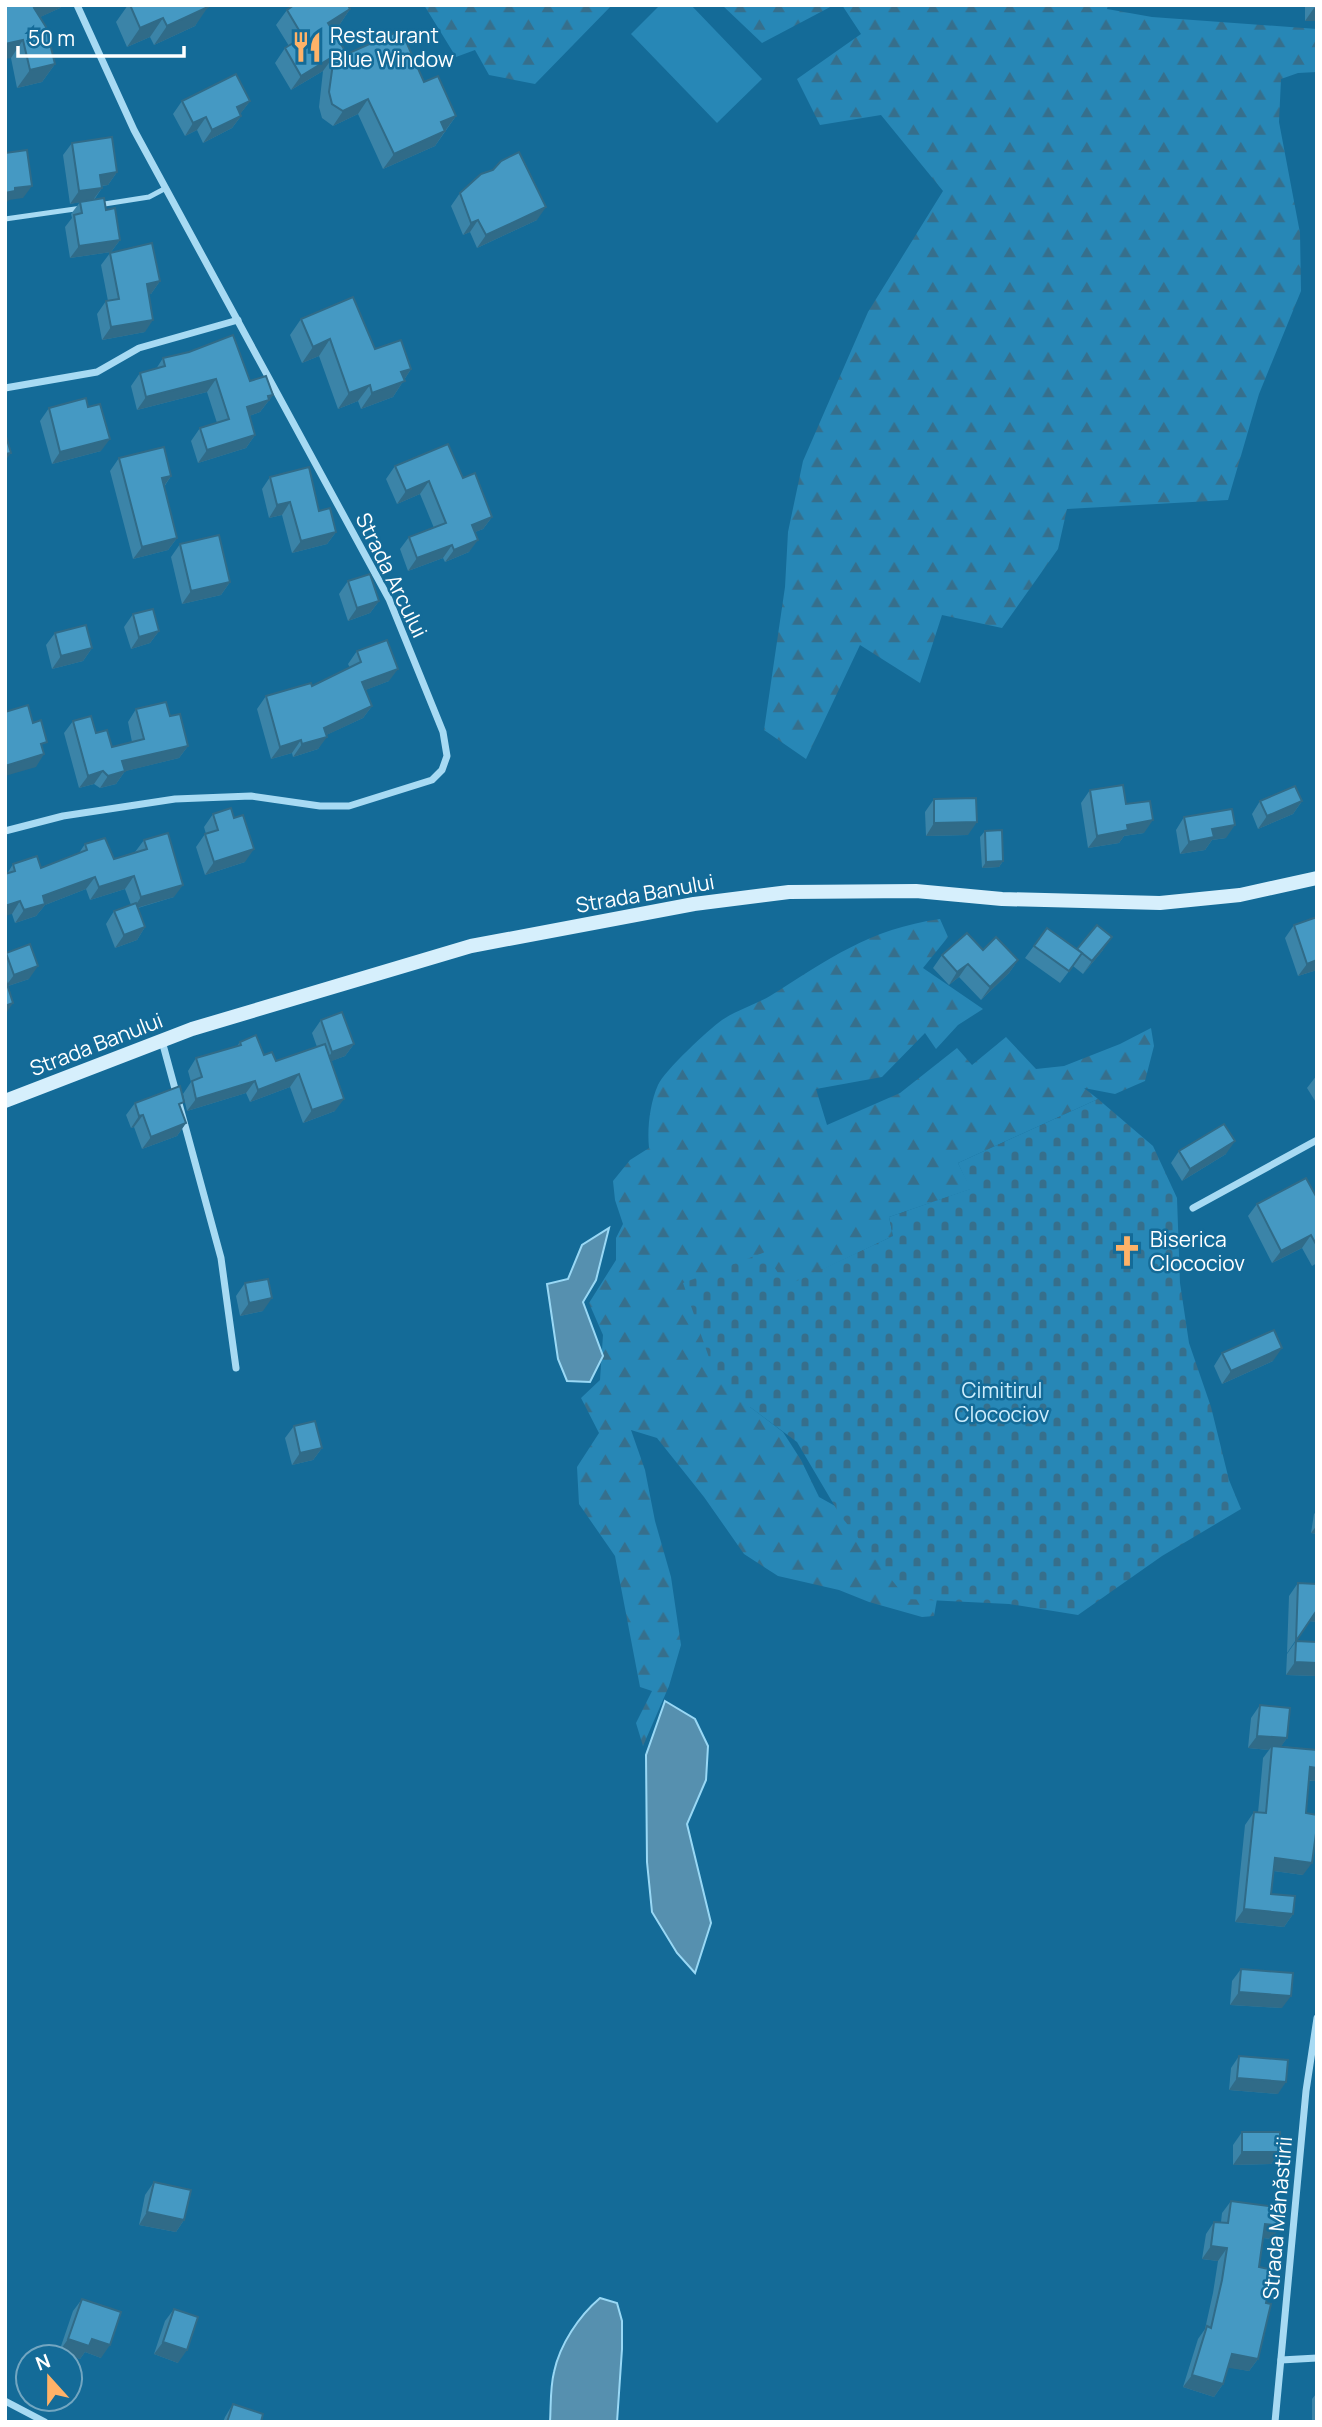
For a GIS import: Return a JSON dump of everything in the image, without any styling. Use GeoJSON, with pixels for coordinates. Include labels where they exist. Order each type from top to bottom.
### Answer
{"type":"FeatureCollection","features":[{"type":"Feature","properties":{"kind":"street","name":"Strada Arcului"},"geometry":{"type":"LineString","coordinates":[[5,831],[63,816],[175,799],[251,796],[320,806],[349,806],[432,780],[442,770],[447,756],[443,732],[389,599],[134,130],[77,5]]}},
{"type":"Feature","properties":{"kind":"street"},"geometry":{"type":"LineString","coordinates":[[5,388],[97,372],[139,348],[237,320]]}},
{"type":"Feature","properties":{"kind":"street","name":"Strada Banului"},"geometry":{"type":"LineString","coordinates":[[5,1101],[192,1029],[471,946],[694,904],[789,892],[904,891],[1002,899],[1160,903],[1240,895],[1317,878]]}},
{"type":"Feature","properties":{"kind":"street"},"geometry":{"type":"LineString","coordinates":[[162,1041],[221,1258],[236,1368]]}},
{"type":"Feature","properties":{"kind":"street"},"geometry":{"type":"LineString","coordinates":[[1193,1208],[1317,1140]]}},
{"type":"Feature","properties":{"kind":"street","name":"Strada Mănăstirii"},"geometry":{"type":"LineString","coordinates":[[1275,2422],[1306,2091],[1317,2018]]}},
{"type":"Feature","properties":{"kind":"street"},"geometry":{"type":"LineString","coordinates":[[1281,2360],[1317,2358]]}},
{"type":"Feature","properties":{"kind":"street"},"geometry":{"type":"LineString","coordinates":[[5,2401],[45,2422]]}},
{"type":"Feature","properties":{"kind":"lane"},"geometry":{"type":"LineString","coordinates":[[5,219],[149,197],[166,188]]}},
{"type":"Feature","properties":{"kind":"green space"},"geometry":{"type":"Polygon","coordinates":[[[424,5],[612,5],[535,84],[489,75],[475,50],[456,57],[424,5]]]}},
{"type":"Feature","properties":{"kind":"green space"},"geometry":{"type":"Polygon","coordinates":[[[660,5],[691,5],[762,79],[717,123],[631,34],[660,5]]]}},
{"type":"Feature","properties":{"kind":"green space"},"geometry":{"type":"Polygon","coordinates":[[[722,5],[834,5],[762,43],[722,5]]]}},
{"type":"Feature","properties":{"kind":"green space"},"geometry":{"type":"Polygon","coordinates":[[[842,5],[1108,5],[1107,9],[1152,17],[1317,29],[1317,72],[1298,73],[1281,79],[1279,122],[1300,233],[1301,291],[1259,394],[1228,500],[1067,509],[1058,549],[1002,628],[942,615],[920,683],[860,645],[806,759],[764,730],[785,587],[788,532],[803,461],[868,312],[943,191],[881,115],[820,125],[797,79],[861,34],[842,5]]]}},
{"type":"Feature","properties":{"kind":"green space"},"geometry":{"type":"Polygon","coordinates":[[[940,919],[948,937],[923,968],[983,1009],[958,1025],[936,1049],[925,1033],[882,1077],[816,1089],[827,1125],[900,1093],[957,1048],[972,1065],[1006,1037],[1036,1069],[1064,1066],[1120,1044],[1151,1028],[1154,1046],[1145,1081],[1115,1094],[1084,1088],[1098,1099],[958,1163],[971,1189],[889,1217],[893,1236],[786,1287],[750,1407],[783,1432],[801,1460],[819,1497],[855,1517],[940,1582],[934,1616],[922,1617],[869,1602],[839,1590],[778,1576],[744,1554],[704,1497],[657,1438],[631,1430],[645,1470],[655,1521],[671,1577],[681,1645],[669,1686],[643,1746],[636,1723],[652,1691],[640,1687],[615,1556],[579,1504],[577,1467],[599,1433],[581,1398],[600,1380],[603,1335],[589,1303],[616,1260],[616,1238],[623,1224],[615,1200],[613,1181],[630,1160],[649,1148],[651,1108],[662,1078],[716,1025],[728,1016],[770,996],[850,947],[892,930],[940,919]]]}},
{"type":"Feature","properties":{"kind":"green space","name":"Cimitirul Clocociov"},"geometry":{"type":"Polygon","coordinates":[[[1098,1099],[1153,1146],[1177,1198],[1180,1283],[1189,1343],[1211,1407],[1229,1480],[1241,1509],[1162,1556],[1078,1615],[1009,1604],[907,1599],[840,1515],[797,1442],[750,1407],[714,1372],[683,1283],[765,1252],[786,1286],[893,1236],[889,1217],[970,1189],[958,1163],[1098,1099]]]}},
{"type":"Feature","properties":{"kind":"shaded area"},"geometry":{"type":"Polygon","coordinates":[[[609,1228],[596,1280],[583,1302],[603,1356],[590,1382],[567,1381],[558,1359],[547,1284],[568,1279],[582,1245],[609,1228]]]}},
{"type":"Feature","properties":{"kind":"shaded area"},"geometry":{"type":"Polygon","coordinates":[[[665,1701],[695,1719],[708,1746],[706,1780],[687,1824],[711,1923],[695,1973],[677,1953],[652,1912],[647,1862],[646,1755],[665,1701]]]}},
{"type":"Feature","properties":{"kind":"shaded area"},"geometry":{"type":"Polygon","coordinates":[[[600,2298],[617,2303],[622,2321],[617,2422],[550,2422],[553,2378],[561,2351],[578,2322],[600,2298]]]}},
{"type":"Feature","properties":{"kind":"building"},"geometry":{"type":"Polygon","coordinates":[[[5,5],[40,5],[34,8],[46,27],[55,64],[30,70],[23,40],[5,44],[5,5]]]}},
{"type":"Feature","properties":{"kind":"building"},"geometry":{"type":"Polygon","coordinates":[[[130,5],[208,7],[167,26],[163,18],[140,28],[130,5]]]}},
{"type":"Feature","properties":{"kind":"building"},"geometry":{"type":"Polygon","coordinates":[[[294,5],[348,5],[350,9],[328,23],[347,54],[401,30],[424,82],[438,76],[456,116],[441,122],[445,131],[394,154],[368,99],[343,111],[332,104],[329,92],[334,56],[301,76],[285,48],[303,37],[287,10],[294,5]]]}},
{"type":"Feature","properties":{"kind":"building"},"geometry":{"type":"Polygon","coordinates":[[[236,74],[250,101],[237,107],[241,116],[212,130],[206,117],[193,123],[182,101],[236,74]]]}},
{"type":"Feature","properties":{"kind":"building"},"geometry":{"type":"Polygon","coordinates":[[[112,137],[117,172],[100,175],[102,188],[79,191],[72,143],[112,137]]]}},
{"type":"Feature","properties":{"kind":"building"},"geometry":{"type":"Polygon","coordinates":[[[27,150],[32,186],[15,188],[15,191],[5,193],[5,153],[27,150]]]}},
{"type":"Feature","properties":{"kind":"building"},"geometry":{"type":"Polygon","coordinates":[[[519,152],[546,207],[486,235],[478,220],[471,223],[460,193],[481,174],[493,170],[501,161],[519,152]]]}},
{"type":"Feature","properties":{"kind":"building"},"geometry":{"type":"Polygon","coordinates":[[[104,198],[106,210],[115,208],[120,240],[79,246],[74,215],[82,213],[80,202],[104,198]]]}},
{"type":"Feature","properties":{"kind":"building"},"geometry":{"type":"Polygon","coordinates":[[[152,243],[160,281],[147,284],[153,320],[111,327],[106,301],[119,299],[110,253],[152,243]]]}},
{"type":"Feature","properties":{"kind":"building"},"geometry":{"type":"Polygon","coordinates":[[[353,297],[375,349],[401,340],[411,369],[401,372],[405,381],[372,393],[370,385],[349,393],[330,339],[313,347],[301,319],[353,297]]]}},
{"type":"Feature","properties":{"kind":"building"},"geometry":{"type":"Polygon","coordinates":[[[233,335],[250,381],[266,376],[273,395],[268,396],[269,400],[247,407],[255,435],[207,450],[200,428],[229,419],[216,379],[146,397],[140,373],[165,366],[163,358],[189,352],[233,335]]]}},
{"type":"Feature","properties":{"kind":"building"},"geometry":{"type":"Polygon","coordinates":[[[86,398],[88,407],[100,404],[110,439],[60,452],[49,408],[86,398]]]}},
{"type":"Feature","properties":{"kind":"building"},"geometry":{"type":"Polygon","coordinates":[[[5,433],[11,453],[5,454],[5,433]]]}},
{"type":"Feature","properties":{"kind":"building"},"geometry":{"type":"Polygon","coordinates":[[[448,444],[463,478],[475,473],[492,517],[472,525],[478,540],[454,550],[452,545],[417,558],[409,537],[446,523],[429,481],[406,491],[395,466],[448,444]]]}},
{"type":"Feature","properties":{"kind":"building"},"geometry":{"type":"Polygon","coordinates":[[[164,447],[171,476],[162,478],[177,538],[142,547],[119,458],[164,447]]]}},
{"type":"Feature","properties":{"kind":"building"},"geometry":{"type":"Polygon","coordinates":[[[309,467],[319,511],[330,508],[336,532],[301,541],[290,502],[277,505],[270,477],[309,467]]]}},
{"type":"Feature","properties":{"kind":"building"},"geometry":{"type":"Polygon","coordinates":[[[219,535],[230,582],[191,591],[180,544],[219,535]]]}},
{"type":"Feature","properties":{"kind":"building"},"geometry":{"type":"Polygon","coordinates":[[[370,574],[379,601],[357,608],[348,581],[370,574]]]}},
{"type":"Feature","properties":{"kind":"building"},"geometry":{"type":"Polygon","coordinates":[[[153,609],[159,631],[139,637],[133,614],[153,609]]]}},
{"type":"Feature","properties":{"kind":"building"},"geometry":{"type":"Polygon","coordinates":[[[86,625],[92,648],[61,656],[55,633],[86,625]]]}},
{"type":"Feature","properties":{"kind":"building"},"geometry":{"type":"Polygon","coordinates":[[[387,640],[398,669],[362,682],[372,706],[324,728],[327,737],[302,744],[301,740],[280,747],[266,696],[311,683],[312,686],[361,662],[357,651],[387,640]]]}},
{"type":"Feature","properties":{"kind":"building"},"geometry":{"type":"Polygon","coordinates":[[[166,702],[170,716],[180,714],[188,746],[122,761],[125,771],[108,776],[103,771],[88,776],[73,721],[91,716],[96,733],[107,730],[112,747],[144,739],[136,709],[166,702]]]}},
{"type":"Feature","properties":{"kind":"building"},"geometry":{"type":"Polygon","coordinates":[[[28,705],[33,723],[41,720],[47,742],[41,744],[44,754],[5,766],[5,712],[28,705]]]}},
{"type":"Feature","properties":{"kind":"building"},"geometry":{"type":"Polygon","coordinates":[[[1123,785],[1126,804],[1150,801],[1153,820],[1127,825],[1128,830],[1097,836],[1090,790],[1123,785]]]}},
{"type":"Feature","properties":{"kind":"building"},"geometry":{"type":"Polygon","coordinates":[[[1295,786],[1302,801],[1267,816],[1260,801],[1295,786]]]}},
{"type":"Feature","properties":{"kind":"building"},"geometry":{"type":"Polygon","coordinates":[[[976,798],[977,822],[934,823],[934,799],[976,798]]]}},
{"type":"Feature","properties":{"kind":"building"},"geometry":{"type":"Polygon","coordinates":[[[231,808],[234,818],[243,815],[254,849],[214,862],[205,834],[218,830],[213,814],[231,808]]]}},
{"type":"Feature","properties":{"kind":"building"},"geometry":{"type":"Polygon","coordinates":[[[1232,809],[1235,825],[1212,829],[1214,837],[1189,842],[1184,817],[1232,809]]]}},
{"type":"Feature","properties":{"kind":"building"},"geometry":{"type":"Polygon","coordinates":[[[1002,830],[1003,861],[986,862],[985,831],[1002,830]]]}},
{"type":"Feature","properties":{"kind":"building"},"geometry":{"type":"Polygon","coordinates":[[[168,833],[183,885],[141,897],[134,876],[99,887],[95,877],[43,896],[45,904],[24,910],[20,901],[5,906],[5,874],[15,871],[13,864],[37,856],[41,868],[87,850],[85,844],[105,838],[114,859],[147,849],[144,840],[168,833]]]}},
{"type":"Feature","properties":{"kind":"building"},"geometry":{"type":"Polygon","coordinates":[[[136,903],[145,927],[124,935],[114,911],[136,903]]]}},
{"type":"Feature","properties":{"kind":"building"},"geometry":{"type":"Polygon","coordinates":[[[1317,917],[1317,960],[1307,964],[1294,925],[1317,917]]]}},
{"type":"Feature","properties":{"kind":"building"},"geometry":{"type":"Polygon","coordinates":[[[1097,925],[1112,937],[1092,961],[1077,949],[1097,925]]]}},
{"type":"Feature","properties":{"kind":"building"},"geometry":{"type":"Polygon","coordinates":[[[1047,928],[1082,953],[1069,971],[1034,946],[1047,928]]]}},
{"type":"Feature","properties":{"kind":"building"},"geometry":{"type":"Polygon","coordinates":[[[967,933],[983,950],[996,937],[1018,960],[990,987],[968,964],[957,972],[942,955],[967,933]]]}},
{"type":"Feature","properties":{"kind":"building"},"geometry":{"type":"Polygon","coordinates":[[[30,944],[38,966],[14,975],[6,953],[30,944]]]}},
{"type":"Feature","properties":{"kind":"building"},"geometry":{"type":"Polygon","coordinates":[[[5,978],[13,1003],[5,1006],[5,978]]]}},
{"type":"Feature","properties":{"kind":"building"},"geometry":{"type":"Polygon","coordinates":[[[342,1012],[354,1044],[332,1052],[321,1020],[342,1012]]]}},
{"type":"Feature","properties":{"kind":"building"},"geometry":{"type":"Polygon","coordinates":[[[256,1035],[264,1055],[272,1052],[276,1061],[325,1044],[344,1099],[312,1110],[299,1074],[258,1090],[255,1081],[196,1099],[192,1081],[202,1077],[196,1058],[241,1045],[240,1042],[256,1035]]]}},
{"type":"Feature","properties":{"kind":"building"},"geometry":{"type":"Polygon","coordinates":[[[180,1086],[184,1102],[179,1104],[186,1123],[151,1137],[143,1115],[139,1116],[135,1103],[180,1086]]]}},
{"type":"Feature","properties":{"kind":"building"},"geometry":{"type":"Polygon","coordinates":[[[1224,1124],[1235,1141],[1190,1169],[1179,1151],[1224,1124]]]}},
{"type":"Feature","properties":{"kind":"building"},"geometry":{"type":"Polygon","coordinates":[[[1306,1178],[1317,1198],[1317,1246],[1311,1235],[1281,1251],[1257,1204],[1306,1178]]]}},
{"type":"Feature","properties":{"kind":"building"},"geometry":{"type":"Polygon","coordinates":[[[268,1279],[272,1298],[249,1303],[245,1283],[268,1279]]]}},
{"type":"Feature","properties":{"kind":"building"},"geometry":{"type":"Polygon","coordinates":[[[1274,1330],[1282,1348],[1231,1371],[1222,1353],[1274,1330]]]}},
{"type":"Feature","properties":{"kind":"building"},"geometry":{"type":"Polygon","coordinates":[[[315,1421],[322,1448],[300,1453],[294,1426],[315,1421]]]}},
{"type":"Feature","properties":{"kind":"building"},"geometry":{"type":"Polygon","coordinates":[[[1298,1583],[1317,1584],[1317,1610],[1296,1641],[1298,1583]]]}},
{"type":"Feature","properties":{"kind":"building"},"geometry":{"type":"Polygon","coordinates":[[[1296,1641],[1317,1642],[1317,1663],[1295,1662],[1296,1641]]]}},
{"type":"Feature","properties":{"kind":"building"},"geometry":{"type":"Polygon","coordinates":[[[1260,1705],[1290,1708],[1287,1738],[1257,1736],[1260,1705]]]}},
{"type":"Feature","properties":{"kind":"building"},"geometry":{"type":"Polygon","coordinates":[[[1272,1746],[1317,1750],[1317,1768],[1310,1767],[1306,1813],[1317,1815],[1312,1863],[1275,1858],[1271,1894],[1295,1896],[1293,1914],[1244,1909],[1254,1812],[1266,1813],[1272,1746]]]}},
{"type":"Feature","properties":{"kind":"building"},"geometry":{"type":"Polygon","coordinates":[[[1241,1969],[1293,1973],[1291,1996],[1239,1992],[1241,1969]]]}},
{"type":"Feature","properties":{"kind":"building"},"geometry":{"type":"Polygon","coordinates":[[[1239,2056],[1288,2060],[1286,2082],[1237,2078],[1239,2056]]]}},
{"type":"Feature","properties":{"kind":"building"},"geometry":{"type":"Polygon","coordinates":[[[1242,2132],[1280,2132],[1280,2152],[1242,2152],[1242,2132]]]}},
{"type":"Feature","properties":{"kind":"building"},"geometry":{"type":"Polygon","coordinates":[[[154,2182],[191,2190],[184,2220],[147,2212],[154,2182]]]}},
{"type":"Feature","properties":{"kind":"building"},"geometry":{"type":"Polygon","coordinates":[[[1231,2201],[1283,2208],[1281,2226],[1265,2224],[1259,2267],[1273,2270],[1266,2303],[1271,2304],[1258,2359],[1232,2354],[1223,2384],[1192,2375],[1207,2326],[1211,2328],[1227,2248],[1211,2246],[1214,2222],[1228,2223],[1231,2201]]]}},
{"type":"Feature","properties":{"kind":"building"},"geometry":{"type":"Polygon","coordinates":[[[82,2299],[121,2312],[110,2345],[92,2339],[89,2346],[68,2339],[82,2299]]]}},
{"type":"Feature","properties":{"kind":"building"},"geometry":{"type":"Polygon","coordinates":[[[174,2309],[198,2317],[187,2350],[163,2342],[174,2309]]]}},
{"type":"Feature","properties":{"kind":"building"},"geometry":{"type":"Polygon","coordinates":[[[233,2404],[263,2414],[261,2422],[227,2422],[233,2404]]]}},
{"type":"Feature","properties":{"kind":"place","name":"Restaurant Blue Window"},"geometry":{"type":"Point","coordinates":[307,47]}},
{"type":"Feature","properties":{"kind":"place","name":"Biserica Clocociov"},"geometry":{"type":"Point","coordinates":[1127,1251]}}]}
